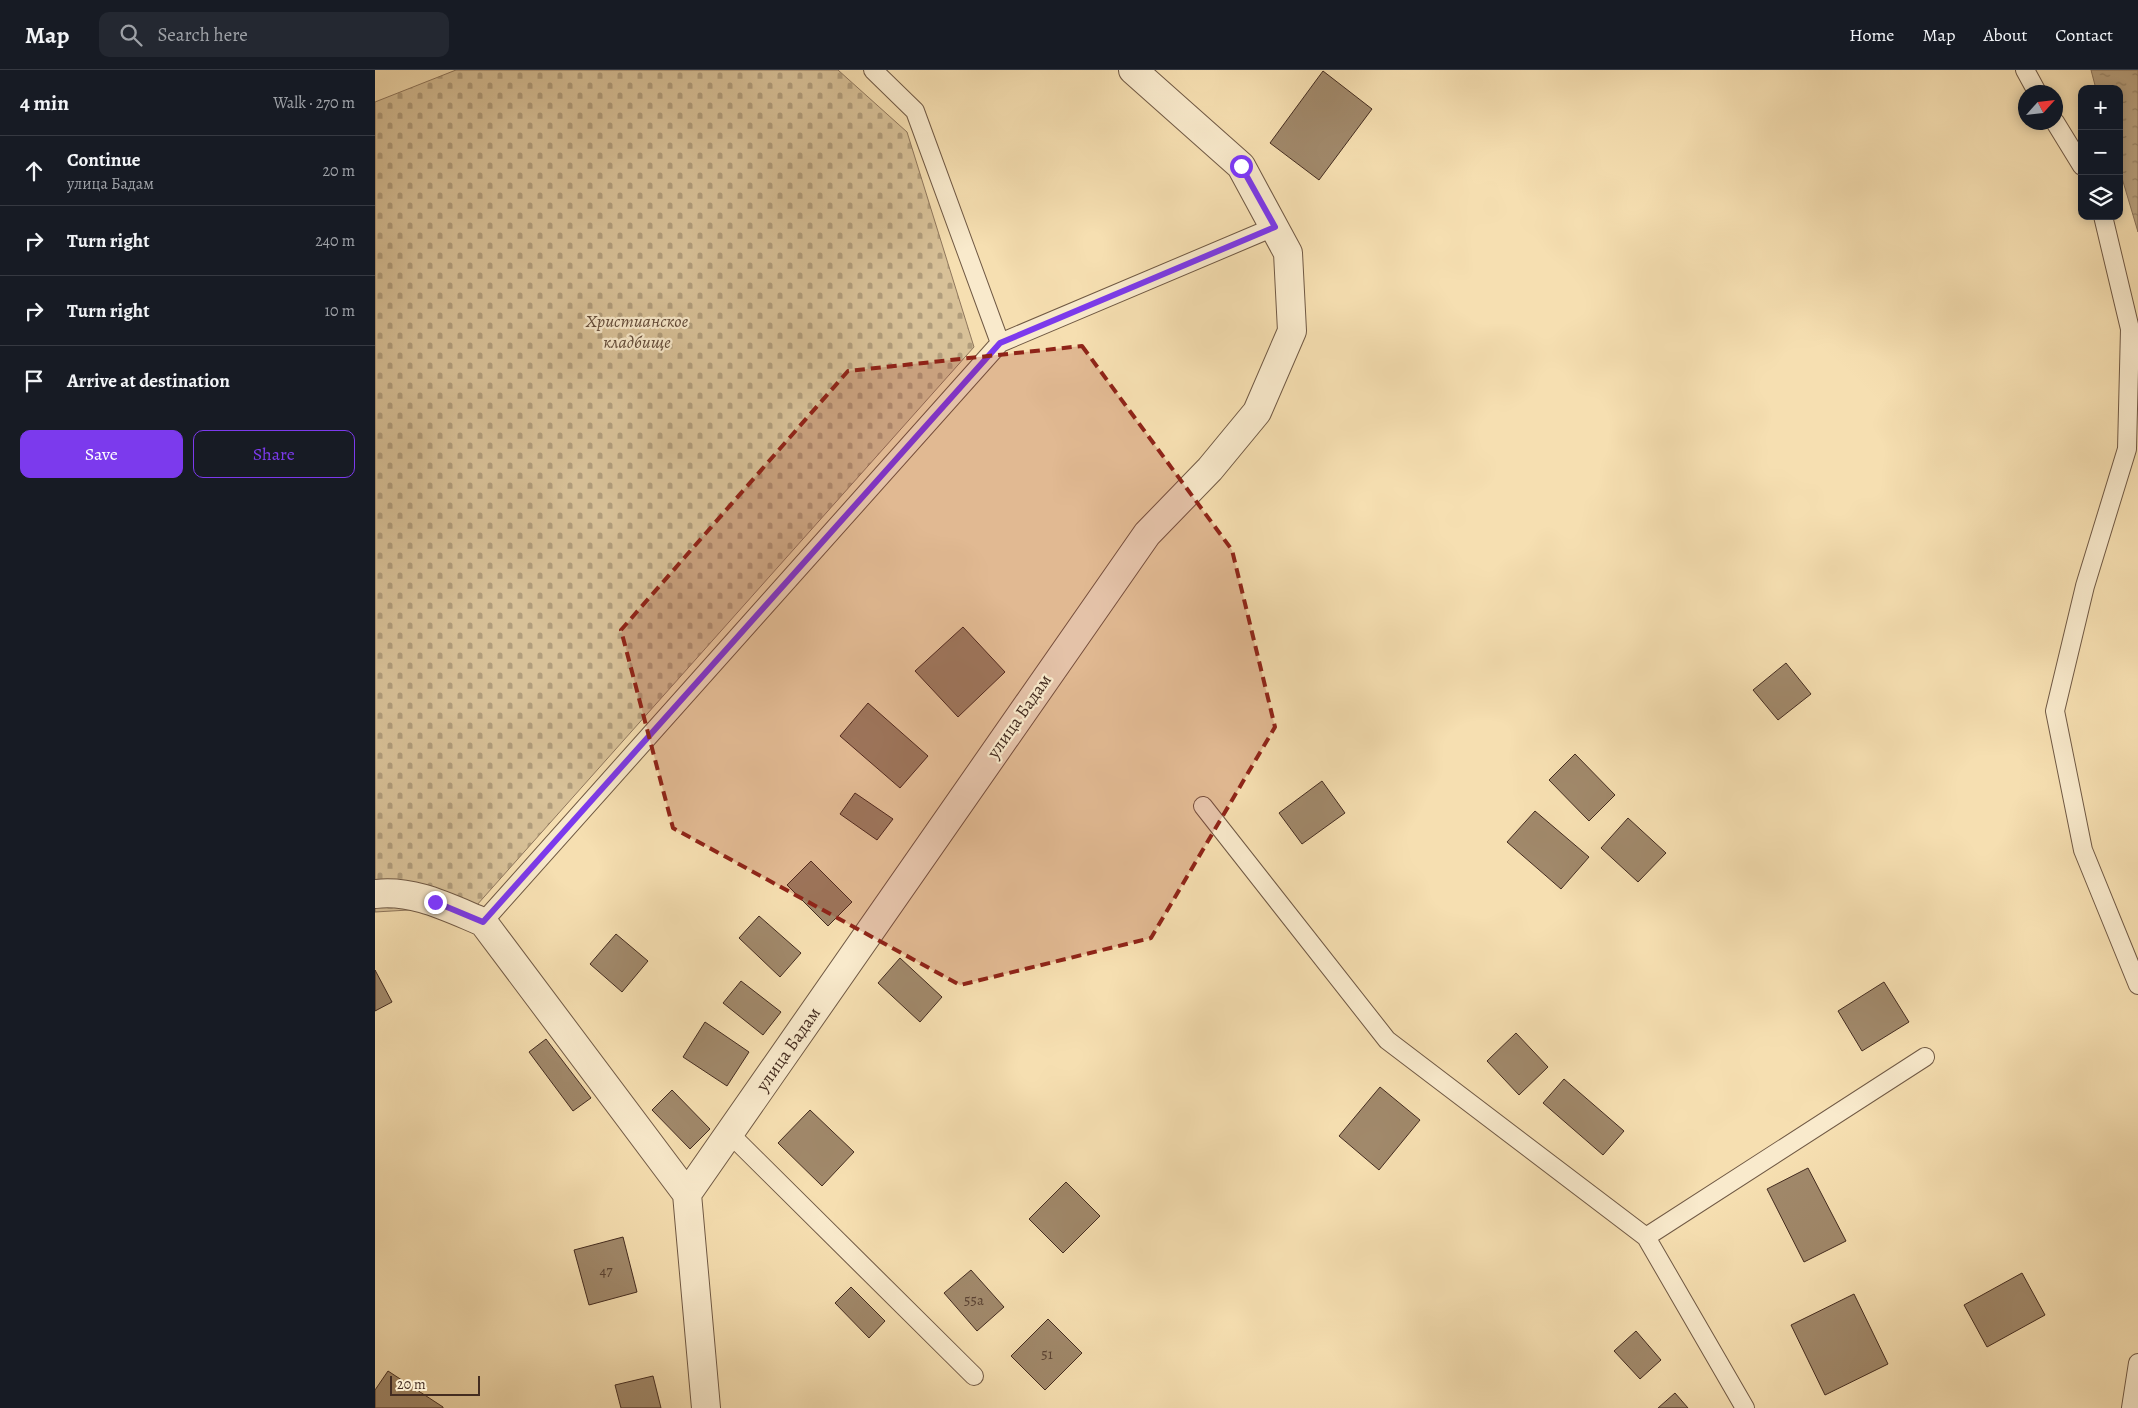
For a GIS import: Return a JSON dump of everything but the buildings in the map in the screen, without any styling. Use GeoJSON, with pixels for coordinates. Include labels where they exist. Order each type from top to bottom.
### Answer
{"type":"FeatureCollection","features":[{"type":"Feature","properties":{"kind":"street","name":"улица Бадам"},"geometry":{"type":"LineString","coordinates":[[687,1194],[1147,534],[1209,469],[1257,412],[1292,331],[1288,253],[1241,166],[1133,70]]}},
{"type":"Feature","properties":{"kind":"street"},"geometry":{"type":"LineString","coordinates":[[375,894],[389,892],[435,902],[483,922],[687,1194],[706,1408]]}},
{"type":"Feature","properties":{"kind":"lane"},"geometry":{"type":"LineString","coordinates":[[873,70],[915,111],[1000,343]]}},
{"type":"Feature","properties":{"kind":"lane"},"geometry":{"type":"LineString","coordinates":[[2025,70],[2033,85]]}},
{"type":"Feature","properties":{"kind":"lane"},"geometry":{"type":"LineString","coordinates":[[2060,130],[2078,159]]}},
{"type":"Feature","properties":{"kind":"lane"},"geometry":{"type":"LineString","coordinates":[[2104,220],[2130,329],[2127,449],[2085,586],[2055,711],[2083,850],[2138,985]]}},
{"type":"Feature","properties":{"kind":"lane"},"geometry":{"type":"LineString","coordinates":[[483,922],[1000,343],[1275,227]]}},
{"type":"Feature","properties":{"kind":"lane"},"geometry":{"type":"LineString","coordinates":[[1203,806],[1387,1040],[1646,1237],[1745,1408]]}},
{"type":"Feature","properties":{"kind":"lane"},"geometry":{"type":"LineString","coordinates":[[1646,1237],[1925,1057]]}},
{"type":"Feature","properties":{"kind":"lane"},"geometry":{"type":"LineString","coordinates":[[729,1133],[975,1376]]}},
{"type":"Feature","properties":{"kind":"lane"},"geometry":{"type":"LineString","coordinates":[[2131,1408],[2138,1363]]}},
{"type":"Feature","properties":{"kind":"highlighted area"},"geometry":{"type":"Polygon","coordinates":[[[1082,346],[1232,550],[1275,727],[1151,938],[960,985],[673,828],[621,630],[848,371],[1082,346]]]}},
{"type":"Feature","properties":{"kind":"green space","name":"Христианское кладбище"},"geometry":{"type":"Polygon","coordinates":[[[456,70],[838,70],[907,132],[974,347],[476,906],[375,912],[375,102],[456,70]]]}},
{"type":"Feature","properties":{"kind":"water"},"geometry":{"type":"Polygon","coordinates":[[[2091,70],[2138,70],[2138,232],[2123,181],[2123,85],[2095,85],[2091,70]]]}},
{"type":"Feature","properties":{"kind":"route"},"geometry":{"type":"LineString","coordinates":[[435,902],[483,922],[1000,343],[1151,281],[1275,227],[1241,166]]}}]}
